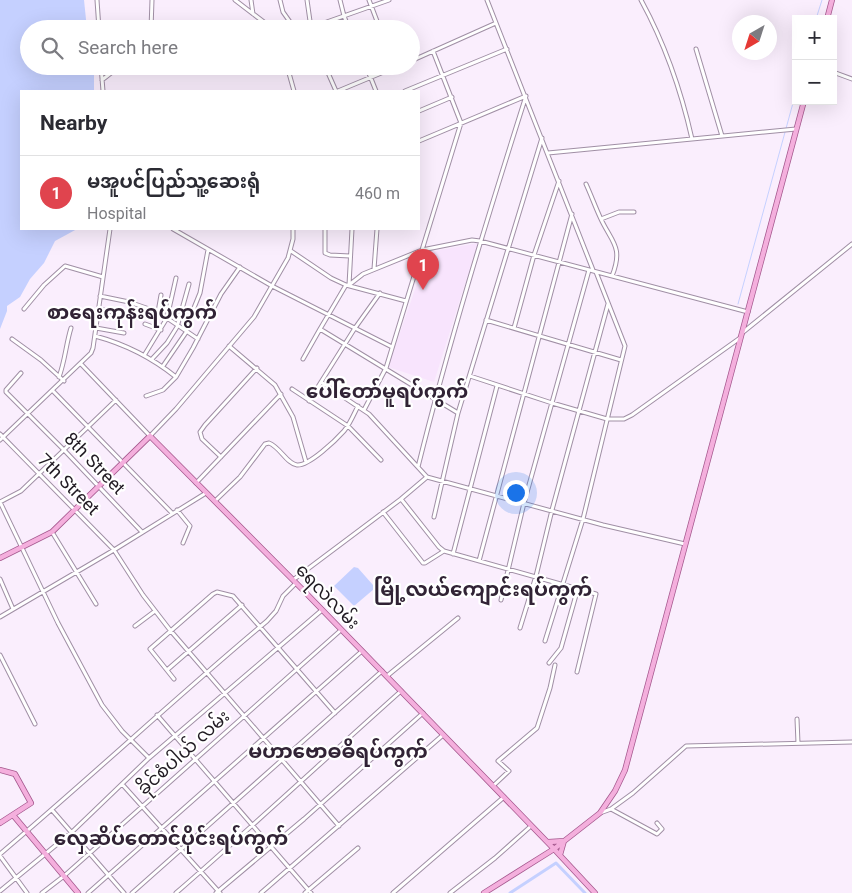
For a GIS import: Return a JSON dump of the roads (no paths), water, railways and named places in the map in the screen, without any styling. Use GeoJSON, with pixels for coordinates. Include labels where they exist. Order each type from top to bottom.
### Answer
{"type":"FeatureCollection","features":[{"type":"Feature","properties":{"kind":"main road"},"geometry":{"type":"LineString","coordinates":[[828,15],[832,0]]}},
{"type":"Feature","properties":{"kind":"main road"},"geometry":{"type":"LineString","coordinates":[[484,893],[554,848],[600,813],[615,791],[625,770],[803,105]]}},
{"type":"Feature","properties":{"kind":"main road"},"geometry":{"type":"LineString","coordinates":[[0,558],[52,532],[150,436]]}},
{"type":"Feature","properties":{"kind":"main road","name":"ရေလဲလမ်း"},"geometry":{"type":"LineString","coordinates":[[150,436],[532,825],[595,893]]}},
{"type":"Feature","properties":{"kind":"main road"},"geometry":{"type":"LineString","coordinates":[[0,770],[15,774],[31,803],[0,823]]}},
{"type":"Feature","properties":{"kind":"main road"},"geometry":{"type":"LineString","coordinates":[[13,815],[78,893]]}},
{"type":"Feature","properties":{"kind":"main road"},"geometry":{"type":"LineString","coordinates":[[548,842],[564,841]]}},
{"type":"Feature","properties":{"kind":"main road"},"geometry":{"type":"LineString","coordinates":[[560,855],[564,841]]}},
{"type":"Feature","properties":{"kind":"street"},"geometry":{"type":"LineString","coordinates":[[97,0],[98,20]]}},
{"type":"Feature","properties":{"kind":"street"},"geometry":{"type":"LineString","coordinates":[[151,20],[152,0]]}},
{"type":"Feature","properties":{"kind":"street"},"geometry":{"type":"LineString","coordinates":[[235,0],[261,20]]}},
{"type":"Feature","properties":{"kind":"street"},"geometry":{"type":"LineString","coordinates":[[251,0],[253,14]]}},
{"type":"Feature","properties":{"kind":"street"},"geometry":{"type":"LineString","coordinates":[[280,0],[283,12],[289,20]]}},
{"type":"Feature","properties":{"kind":"street"},"geometry":{"type":"LineString","coordinates":[[308,0],[309,20]]}},
{"type":"Feature","properties":{"kind":"street"},"geometry":{"type":"LineString","coordinates":[[340,0],[346,20]]}},
{"type":"Feature","properties":{"kind":"street"},"geometry":{"type":"LineString","coordinates":[[369,0],[376,20]]}},
{"type":"Feature","properties":{"kind":"street"},"geometry":{"type":"LineString","coordinates":[[332,20],[389,0]]}},
{"type":"Feature","properties":{"kind":"street"},"geometry":{"type":"LineString","coordinates":[[487,0],[572,214],[592,270],[608,304],[624,346],[583,519],[545,641]]}},
{"type":"Feature","properties":{"kind":"street"},"geometry":{"type":"LineString","coordinates":[[641,0],[672,66],[692,139]]}},
{"type":"Feature","properties":{"kind":"street"},"geometry":{"type":"LineString","coordinates":[[420,57],[496,23]]}},
{"type":"Feature","properties":{"kind":"street"},"geometry":{"type":"LineString","coordinates":[[407,90],[507,49]]}},
{"type":"Feature","properties":{"kind":"street"},"geometry":{"type":"LineString","coordinates":[[696,49],[722,136]]}},
{"type":"Feature","properties":{"kind":"street"},"geometry":{"type":"LineString","coordinates":[[364,410],[386,368],[461,123],[444,75],[433,51]]}},
{"type":"Feature","properties":{"kind":"street"},"geometry":{"type":"LineString","coordinates":[[837,74],[852,80]]}},
{"type":"Feature","properties":{"kind":"street"},"geometry":{"type":"LineString","coordinates":[[102,75],[103,90]]}},
{"type":"Feature","properties":{"kind":"street"},"geometry":{"type":"LineString","coordinates":[[102,81],[109,75]]}},
{"type":"Feature","properties":{"kind":"street"},"geometry":{"type":"LineString","coordinates":[[290,75],[294,90]]}},
{"type":"Feature","properties":{"kind":"street"},"geometry":{"type":"LineString","coordinates":[[329,75],[337,90]]}},
{"type":"Feature","properties":{"kind":"street"},"geometry":{"type":"LineString","coordinates":[[370,75],[376,90]]}},
{"type":"Feature","properties":{"kind":"street"},"geometry":{"type":"LineString","coordinates":[[340,90],[378,75]]}},
{"type":"Feature","properties":{"kind":"street"},"geometry":{"type":"LineString","coordinates":[[420,141],[526,96]]}},
{"type":"Feature","properties":{"kind":"street"},"geometry":{"type":"LineString","coordinates":[[418,467],[434,400],[480,241],[526,96]]}},
{"type":"Feature","properties":{"kind":"street"},"geometry":{"type":"LineString","coordinates":[[420,111],[452,97]]}},
{"type":"Feature","properties":{"kind":"street"},"geometry":{"type":"LineString","coordinates":[[548,153],[796,129]]}},
{"type":"Feature","properties":{"kind":"street"},"geometry":{"type":"LineString","coordinates":[[434,517],[458,413],[542,138]]}},
{"type":"Feature","properties":{"kind":"street"},"geometry":{"type":"LineString","coordinates":[[514,328],[534,255],[559,181]]}},
{"type":"Feature","properties":{"kind":"street"},"geometry":{"type":"LineString","coordinates":[[586,184],[601,219],[616,245],[617,263],[612,276]]}},
{"type":"Feature","properties":{"kind":"street"},"geometry":{"type":"LineString","coordinates":[[601,219],[619,212],[634,212]]}},
{"type":"Feature","properties":{"kind":"street"},"geometry":{"type":"LineString","coordinates":[[479,561],[572,214]]}},
{"type":"Feature","properties":{"kind":"street"},"geometry":{"type":"LineString","coordinates":[[1,437],[64,381],[91,353],[110,230]]}},
{"type":"Feature","properties":{"kind":"street"},"geometry":{"type":"LineString","coordinates":[[175,230],[272,286],[392,346]]}},
{"type":"Feature","properties":{"kind":"street"},"geometry":{"type":"LineString","coordinates":[[150,436],[176,409],[254,317],[290,251],[293,230]]}},
{"type":"Feature","properties":{"kind":"street"},"geometry":{"type":"LineString","coordinates":[[325,230],[325,253],[350,256]]}},
{"type":"Feature","properties":{"kind":"street"},"geometry":{"type":"LineString","coordinates":[[348,285],[352,230]]}},
{"type":"Feature","properties":{"kind":"street"},"geometry":{"type":"LineString","coordinates":[[374,269],[377,230]]}},
{"type":"Feature","properties":{"kind":"street"},"geometry":{"type":"LineString","coordinates":[[303,359],[328,315],[348,285],[363,274],[422,250],[472,240],[748,312]]}},
{"type":"Feature","properties":{"kind":"street"},"geometry":{"type":"LineString","coordinates":[[470,376],[579,412],[607,419],[624,419],[741,336],[852,244]]}},
{"type":"Feature","properties":{"kind":"street"},"geometry":{"type":"LineString","coordinates":[[163,366],[186,330],[200,293],[208,250]]}},
{"type":"Feature","properties":{"kind":"street"},"geometry":{"type":"LineString","coordinates":[[290,251],[331,278],[348,285],[406,301]]}},
{"type":"Feature","properties":{"kind":"street"},"geometry":{"type":"LineString","coordinates":[[24,309],[44,285],[65,266],[103,277]]}},
{"type":"Feature","properties":{"kind":"street"},"geometry":{"type":"LineString","coordinates":[[146,396],[163,390],[176,376],[221,294],[240,268]]}},
{"type":"Feature","properties":{"kind":"street"},"geometry":{"type":"LineString","coordinates":[[500,600],[524,503],[568,344],[592,270]]}},
{"type":"Feature","properties":{"kind":"street"},"geometry":{"type":"LineString","coordinates":[[145,354],[167,318],[176,278]]}},
{"type":"Feature","properties":{"kind":"street"},"geometry":{"type":"LineString","coordinates":[[152,359],[167,343],[178,325],[189,284]]}},
{"type":"Feature","properties":{"kind":"street"},"geometry":{"type":"LineString","coordinates":[[309,401],[355,328],[380,293]]}},
{"type":"Feature","properties":{"kind":"street"},"geometry":{"type":"LineString","coordinates":[[158,312],[161,294]]}},
{"type":"Feature","properties":{"kind":"street"},"geometry":{"type":"LineString","coordinates":[[100,296],[130,302],[158,312],[198,339]]}},
{"type":"Feature","properties":{"kind":"street"},"geometry":{"type":"LineString","coordinates":[[520,628],[536,576],[608,304]]}},
{"type":"Feature","properties":{"kind":"street"},"geometry":{"type":"LineString","coordinates":[[99,309],[140,318]]}},
{"type":"Feature","properties":{"kind":"street"},"geometry":{"type":"LineString","coordinates":[[486,320],[621,360]]}},
{"type":"Feature","properties":{"kind":"street"},"geometry":{"type":"LineString","coordinates":[[145,324],[161,330]]}},
{"type":"Feature","properties":{"kind":"street"},"geometry":{"type":"LineString","coordinates":[[59,376],[64,363],[64,351],[71,328]]}},
{"type":"Feature","properties":{"kind":"street"},"geometry":{"type":"LineString","coordinates":[[96,328],[124,333]]}},
{"type":"Feature","properties":{"kind":"street"},"geometry":{"type":"LineString","coordinates":[[320,329],[458,413]]}},
{"type":"Feature","properties":{"kind":"street"},"geometry":{"type":"LineString","coordinates":[[95,336],[114,341],[145,354],[176,376]]}},
{"type":"Feature","properties":{"kind":"street"},"geometry":{"type":"LineString","coordinates":[[12,339],[33,354],[64,381]]}},
{"type":"Feature","properties":{"kind":"street"},"geometry":{"type":"LineString","coordinates":[[229,346],[276,385],[293,417],[306,462]]}},
{"type":"Feature","properties":{"kind":"street","name":"ရေလဲလမ်း"},"geometry":{"type":"LineString","coordinates":[[81,364],[150,436]]}},
{"type":"Feature","properties":{"kind":"street"},"geometry":{"type":"LineString","coordinates":[[221,456],[202,439],[200,432],[257,368]]}},
{"type":"Feature","properties":{"kind":"street","name":"8th Street"},"geometry":{"type":"LineString","coordinates":[[21,373],[5,391],[142,532]]}},
{"type":"Feature","properties":{"kind":"street"},"geometry":{"type":"LineString","coordinates":[[321,382],[364,410],[427,477],[685,544]]}},
{"type":"Feature","properties":{"kind":"street"},"geometry":{"type":"LineString","coordinates":[[453,554],[497,386]]}},
{"type":"Feature","properties":{"kind":"street"},"geometry":{"type":"LineString","coordinates":[[292,389],[348,426],[381,460]]}},
{"type":"Feature","properties":{"kind":"street"},"geometry":{"type":"LineString","coordinates":[[52,391],[172,513]]}},
{"type":"Feature","properties":{"kind":"street"},"geometry":{"type":"LineString","coordinates":[[196,482],[281,394]]}},
{"type":"Feature","properties":{"kind":"street"},"geometry":{"type":"LineString","coordinates":[[116,400],[21,491],[0,502],[58,623],[102,705],[130,739],[149,758]]}},
{"type":"Feature","properties":{"kind":"street"},"geometry":{"type":"LineString","coordinates":[[214,501],[240,477],[265,444],[274,444],[294,464],[298,465],[306,462],[316,456],[348,426],[358,406]]}},
{"type":"Feature","properties":{"kind":"street","name":"7th Street"},"geometry":{"type":"LineString","coordinates":[[1,437],[114,550],[170,630],[340,826]]}},
{"type":"Feature","properties":{"kind":"street"},"geometry":{"type":"LineString","coordinates":[[27,893],[0,855],[260,626],[276,611],[284,596],[295,582],[402,499],[427,477]]}},
{"type":"Feature","properties":{"kind":"street"},"geometry":{"type":"LineString","coordinates":[[0,617],[206,493]]}},
{"type":"Feature","properties":{"kind":"street"},"geometry":{"type":"LineString","coordinates":[[402,499],[444,551],[563,583],[597,595],[577,672]]}},
{"type":"Feature","properties":{"kind":"street"},"geometry":{"type":"LineString","coordinates":[[177,510],[190,526],[183,543]]}},
{"type":"Feature","properties":{"kind":"street"},"geometry":{"type":"LineString","coordinates":[[383,512],[423,563],[444,551]]}},
{"type":"Feature","properties":{"kind":"street"},"geometry":{"type":"LineString","coordinates":[[52,532],[96,604]]}},
{"type":"Feature","properties":{"kind":"street"},"geometry":{"type":"LineString","coordinates":[[0,579],[13,609]]}},
{"type":"Feature","properties":{"kind":"street"},"geometry":{"type":"LineString","coordinates":[[549,663],[561,648],[578,588]]}},
{"type":"Feature","properties":{"kind":"street"},"geometry":{"type":"LineString","coordinates":[[174,679],[149,649],[215,593],[231,594],[335,713]]}},
{"type":"Feature","properties":{"kind":"street"},"geometry":{"type":"LineString","coordinates":[[167,670],[242,606]]}},
{"type":"Feature","properties":{"kind":"street"},"geometry":{"type":"LineString","coordinates":[[0,890],[72,832],[149,758],[322,610]]}},
{"type":"Feature","properties":{"kind":"street"},"geometry":{"type":"LineString","coordinates":[[135,626],[155,611]]}},
{"type":"Feature","properties":{"kind":"street"},"geometry":{"type":"LineString","coordinates":[[386,676],[458,618]]}},
{"type":"Feature","properties":{"kind":"street","name":"ခိုင်စံပါယ် လမ်း"},"geometry":{"type":"LineString","coordinates":[[42,893],[64,876],[342,630]]}},
{"type":"Feature","properties":{"kind":"street"},"geometry":{"type":"LineString","coordinates":[[88,893],[362,651]]}},
{"type":"Feature","properties":{"kind":"street"},"geometry":{"type":"LineString","coordinates":[[0,655],[35,724]]}},
{"type":"Feature","properties":{"kind":"street"},"geometry":{"type":"LineString","coordinates":[[493,786],[509,771],[498,761],[537,728],[550,688],[554,665]]}},
{"type":"Feature","properties":{"kind":"street"},"geometry":{"type":"LineString","coordinates":[[132,893],[382,671]]}},
{"type":"Feature","properties":{"kind":"street"},"geometry":{"type":"LineString","coordinates":[[176,893],[253,826],[301,780],[401,691]]}},
{"type":"Feature","properties":{"kind":"street"},"geometry":{"type":"LineString","coordinates":[[122,784],[218,892],[321,804],[422,713]]}},
{"type":"Feature","properties":{"kind":"street"},"geometry":{"type":"LineString","coordinates":[[157,715],[308,892],[358,848]]}},
{"type":"Feature","properties":{"kind":"street"},"geometry":{"type":"LineString","coordinates":[[797,719],[798,744]]}},
{"type":"Feature","properties":{"kind":"street"},"geometry":{"type":"LineString","coordinates":[[261,893],[443,735]]}},
{"type":"Feature","properties":{"kind":"street"},"geometry":{"type":"LineString","coordinates":[[600,813],[611,809],[633,793],[686,746],[852,742]]}},
{"type":"Feature","properties":{"kind":"street"},"geometry":{"type":"LineString","coordinates":[[394,893],[504,797]]}},
{"type":"Feature","properties":{"kind":"street"},"geometry":{"type":"LineString","coordinates":[[611,809],[657,834],[662,829],[656,823]]}},
{"type":"Feature","properties":{"kind":"street"},"geometry":{"type":"LineString","coordinates":[[52,810],[124,893]]}},
{"type":"Feature","properties":{"kind":"street"},"geometry":{"type":"LineString","coordinates":[[450,893],[495,858],[532,825]]}},
{"type":"Feature","properties":{"kind":"water"},"geometry":{"type":"Polygon","coordinates":[[[0,0],[84,0],[86,20],[20,20],[20,75],[94,75],[94,90],[20,90],[20,230],[75,230],[55,241],[44,263],[30,279],[20,297],[7,306],[0,329],[0,0]]]}},
{"type":"Feature","properties":{"kind":"water"},"geometry":{"type":"Polygon","coordinates":[[[354,567],[358,568],[373,585],[374,589],[354,606],[334,586],[354,567]]]}},
{"type":"Feature","properties":{"kind":"waterway"},"geometry":{"type":"LineString","coordinates":[[817,15],[822,0]]}},
{"type":"Feature","properties":{"kind":"waterway"},"geometry":{"type":"LineString","coordinates":[[738,304],[792,105]]}},
{"type":"Feature","properties":{"kind":"waterway"},"geometry":{"type":"LineString","coordinates":[[510,893],[556,863],[585,893]]}},
{"type":"Feature","properties":{"kind":"place","name":"မအူပင်ပြည်သူ့ဆေးရုံ"},"geometry":{"type":"Point","coordinates":[423,290]}},
{"type":"Feature","properties":{"kind":"district","name":"စာရေးကုန်းရပ်ကွက်"},"geometry":{"type":"Point","coordinates":[132,312]}},
{"type":"Feature","properties":{"kind":"district","name":"ပေါ်တော်မူရပ်ကွက်"},"geometry":{"type":"Point","coordinates":[387,391]}},
{"type":"Feature","properties":{"kind":"district","name":"မြို့လယ်ကျောင်းရပ်ကွက်"},"geometry":{"type":"Point","coordinates":[483,589]}},
{"type":"Feature","properties":{"kind":"district","name":"မဟာဗောဓဓိရပ်ကွက်"},"geometry":{"type":"Point","coordinates":[338,751]}},
{"type":"Feature","properties":{"kind":"district","name":"လှေဆိပ်တောင်ပိုင်းရပ်ကွက်"},"geometry":{"type":"Point","coordinates":[171,838]}}]}
